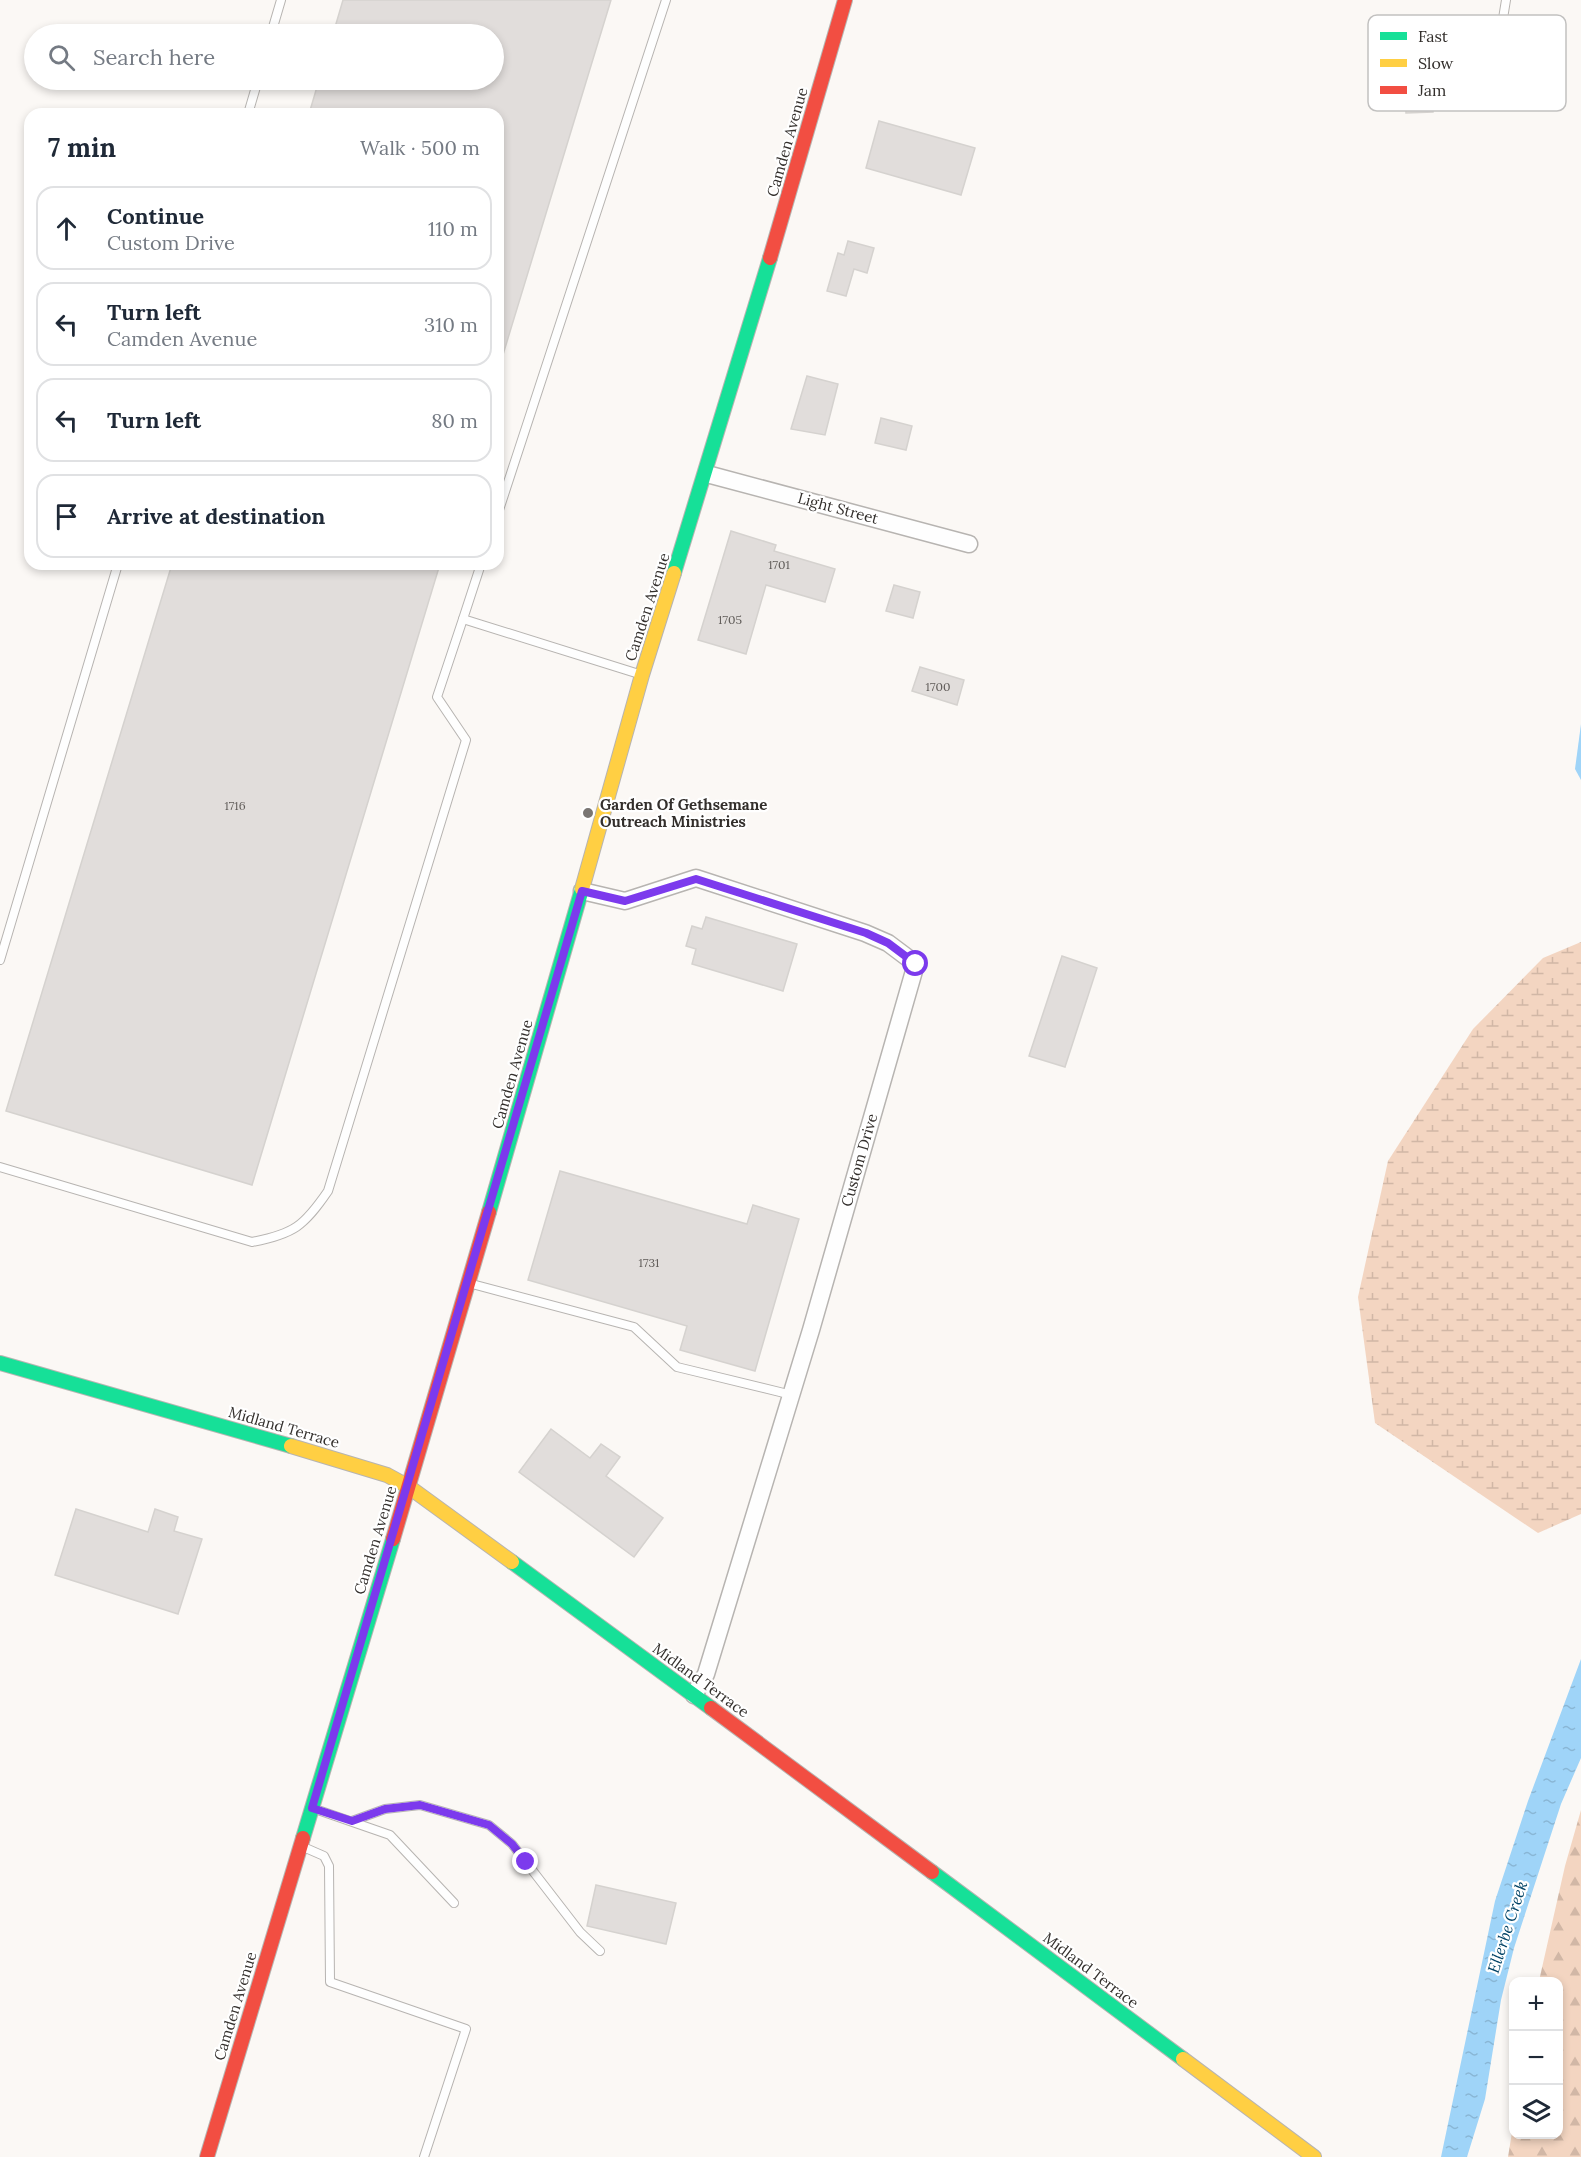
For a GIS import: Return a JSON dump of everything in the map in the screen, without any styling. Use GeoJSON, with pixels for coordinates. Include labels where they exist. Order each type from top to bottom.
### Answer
{"type":"FeatureCollection","features":[{"type":"Feature","properties":{"kind":"street","name":"Camden Avenue"},"geometry":{"type":"LineString","coordinates":[[207,2157],[409,1486],[582,891],[642,675],[707,474],[845,0]]}},
{"type":"Feature","properties":{"kind":"street","name":"Light Street"},"geometry":{"type":"LineString","coordinates":[[707,474],[969,544]]}},
{"type":"Feature","properties":{"kind":"street","name":"Custom Drive"},"geometry":{"type":"LineString","coordinates":[[582,891],[625,901],[696,879],[866,933],[888,943],[916,964],[792,1395],[706,1674],[694,1695]]}},
{"type":"Feature","properties":{"kind":"street","name":"Midland Terrace"},"geometry":{"type":"LineString","coordinates":[[0,1363],[329,1457],[387,1475],[409,1486],[694,1695],[1314,2157]]}},
{"type":"Feature","properties":{"kind":"lane"},"geometry":{"type":"LineString","coordinates":[[274,24],[280,0]]}},
{"type":"Feature","properties":{"kind":"lane"},"geometry":{"type":"LineString","coordinates":[[504,495],[659,29],[666,0]]}},
{"type":"Feature","properties":{"kind":"lane"},"geometry":{"type":"LineString","coordinates":[[1504,15],[1506,0]]}},
{"type":"Feature","properties":{"kind":"lane"},"geometry":{"type":"LineString","coordinates":[[250,108],[255,90]]}},
{"type":"Feature","properties":{"kind":"lane"},"geometry":{"type":"LineString","coordinates":[[0,960],[116,570]]}},
{"type":"Feature","properties":{"kind":"lane"},"geometry":{"type":"LineString","coordinates":[[0,1167],[252,1242],[283,1236],[309,1218],[328,1191],[466,740],[437,697],[479,570]]}},
{"type":"Feature","properties":{"kind":"lane"},"geometry":{"type":"LineString","coordinates":[[463,619],[642,675]]}},
{"type":"Feature","properties":{"kind":"lane"},"geometry":{"type":"LineString","coordinates":[[468,1283],[634,1327],[677,1367],[792,1395]]}},
{"type":"Feature","properties":{"kind":"lane"},"geometry":{"type":"LineString","coordinates":[[352,1821],[385,1809],[420,1805],[489,1825],[512,1844],[580,1932],[600,1951]]}},
{"type":"Feature","properties":{"kind":"lane"},"geometry":{"type":"LineString","coordinates":[[312,1808],[390,1835],[454,1903]]}},
{"type":"Feature","properties":{"kind":"lane"},"geometry":{"type":"LineString","coordinates":[[300,1846],[324,1856],[329,1866],[330,1982],[466,2029],[423,2157]]}},
{"type":"Feature","properties":{"kind":"green space"},"geometry":{"type":"Polygon","coordinates":[[[1581,942],[1581,1514],[1538,1533],[1375,1423],[1358,1297],[1388,1161],[1473,1029],[1543,958],[1581,942]]]}},
{"type":"Feature","properties":{"kind":"green space"},"geometry":{"type":"Polygon","coordinates":[[[1581,1810],[1581,2157],[1508,2157],[1511,2139],[1563,2139],[1563,1977],[1540,1977],[1565,1866],[1581,1810]]]}},
{"type":"Feature","properties":{"kind":"water"},"geometry":{"type":"Polygon","coordinates":[[[1581,724],[1581,780],[1575,769],[1581,724]]]}},
{"type":"Feature","properties":{"kind":"water","name":"Ellerbe Creek"},"geometry":{"type":"Polygon","coordinates":[[[1581,1659],[1581,1758],[1561,1804],[1514,1948],[1501,2000],[1485,2099],[1467,2157],[1441,2157],[1495,1901],[1528,1801],[1581,1659]]]}},
{"type":"Feature","properties":{"kind":"building"},"geometry":{"type":"Polygon","coordinates":[[[343,0],[611,0],[504,351],[504,108],[311,108],[316,90],[504,90],[504,24],[336,24],[343,0]]]}},
{"type":"Feature","properties":{"kind":"building"},"geometry":{"type":"Polygon","coordinates":[[[1406,111],[1433,111],[1433,112],[1406,113],[1406,111]]]}},
{"type":"Feature","properties":{"kind":"building"},"geometry":{"type":"Polygon","coordinates":[[[879,121],[975,148],[961,195],[866,168],[879,121]]]}},
{"type":"Feature","properties":{"kind":"building"},"geometry":{"type":"Polygon","coordinates":[[[848,241],[874,248],[867,273],[854,269],[846,296],[827,291],[838,253],[844,255],[848,241]]]}},
{"type":"Feature","properties":{"kind":"building"},"geometry":{"type":"Polygon","coordinates":[[[807,376],[838,384],[825,435],[791,429],[807,376]]]}},
{"type":"Feature","properties":{"kind":"building"},"geometry":{"type":"Polygon","coordinates":[[[881,418],[912,426],[906,450],[875,443],[881,418]]]}},
{"type":"Feature","properties":{"kind":"building"},"geometry":{"type":"Polygon","coordinates":[[[731,531],[776,545],[774,551],[835,569],[825,602],[766,585],[746,654],[698,640],[731,531]]]}},
{"type":"Feature","properties":{"kind":"building"},"geometry":{"type":"Polygon","coordinates":[[[170,570],[438,570],[252,1185],[6,1111],[170,570]]]}},
{"type":"Feature","properties":{"kind":"building"},"geometry":{"type":"Polygon","coordinates":[[[894,585],[920,592],[913,618],[886,611],[894,585]]]}},
{"type":"Feature","properties":{"kind":"building"},"geometry":{"type":"Polygon","coordinates":[[[920,667],[964,680],[957,705],[912,691],[920,667]]]}},
{"type":"Feature","properties":{"kind":"building"},"geometry":{"type":"Polygon","coordinates":[[[706,917],[797,944],[783,991],[692,964],[696,949],[686,946],[692,926],[702,929],[706,917]]]}},
{"type":"Feature","properties":{"kind":"building"},"geometry":{"type":"Polygon","coordinates":[[[1062,956],[1097,968],[1065,1067],[1029,1056],[1062,956]]]}},
{"type":"Feature","properties":{"kind":"building"},"geometry":{"type":"Polygon","coordinates":[[[560,1171],[747,1224],[753,1205],[799,1219],[755,1371],[680,1350],[687,1326],[528,1280],[560,1171]]]}},
{"type":"Feature","properties":{"kind":"building"},"geometry":{"type":"Polygon","coordinates":[[[551,1429],[590,1458],[601,1444],[620,1457],[606,1476],[663,1518],[634,1557],[519,1472],[551,1429]]]}},
{"type":"Feature","properties":{"kind":"building"},"geometry":{"type":"Polygon","coordinates":[[[76,1509],[148,1532],[155,1509],[178,1517],[174,1531],[202,1539],[178,1614],[55,1575],[76,1509]]]}},
{"type":"Feature","properties":{"kind":"building"},"geometry":{"type":"Polygon","coordinates":[[[596,1885],[676,1903],[666,1944],[587,1926],[596,1885]]]}},
{"type":"Feature","properties":{"kind":"traffic: fast"},"geometry":{"type":"LineString","coordinates":[[674,573],[770,258]]}},
{"type":"Feature","properties":{"kind":"traffic: fast"},"geometry":{"type":"LineString","coordinates":[[489,1212],[582,889]]}},
{"type":"Feature","properties":{"kind":"traffic: fast"},"geometry":{"type":"LineString","coordinates":[[0,1363],[291,1446]]}},
{"type":"Feature","properties":{"kind":"traffic: fast"},"geometry":{"type":"LineString","coordinates":[[303,1838],[393,1539]]}},
{"type":"Feature","properties":{"kind":"traffic: fast"},"geometry":{"type":"LineString","coordinates":[[512,1562],[711,1708]]}},
{"type":"Feature","properties":{"kind":"traffic: fast"},"geometry":{"type":"LineString","coordinates":[[932,1872],[1183,2059]]}},
{"type":"Feature","properties":{"kind":"traffic: slow"},"geometry":{"type":"LineString","coordinates":[[582,889],[642,675],[674,573]]}},
{"type":"Feature","properties":{"kind":"traffic: slow"},"geometry":{"type":"LineString","coordinates":[[291,1446],[387,1475],[409,1487],[512,1562]]}},
{"type":"Feature","properties":{"kind":"traffic: slow"},"geometry":{"type":"LineString","coordinates":[[1183,2059],[1314,2157]]}},
{"type":"Feature","properties":{"kind":"traffic: jam"},"geometry":{"type":"LineString","coordinates":[[770,258],[845,0]]}},
{"type":"Feature","properties":{"kind":"traffic: jam"},"geometry":{"type":"LineString","coordinates":[[393,1539],[489,1212]]}},
{"type":"Feature","properties":{"kind":"traffic: jam"},"geometry":{"type":"LineString","coordinates":[[711,1708],[932,1872]]}},
{"type":"Feature","properties":{"kind":"traffic: jam"},"geometry":{"type":"LineString","coordinates":[[207,2157],[303,1838]]}},
{"type":"Feature","properties":{"kind":"place","name":"Garden Of Gethsemane Outreach Ministries"},"geometry":{"type":"Point","coordinates":[588,813]}},
{"type":"Feature","properties":{"kind":"route"},"geometry":{"type":"LineString","coordinates":[[526,1862],[512,1844],[489,1825],[420,1805],[385,1809],[352,1821],[312,1808],[409,1486],[582,891],[625,901],[696,879],[866,933],[888,943],[916,964]]}}]}
